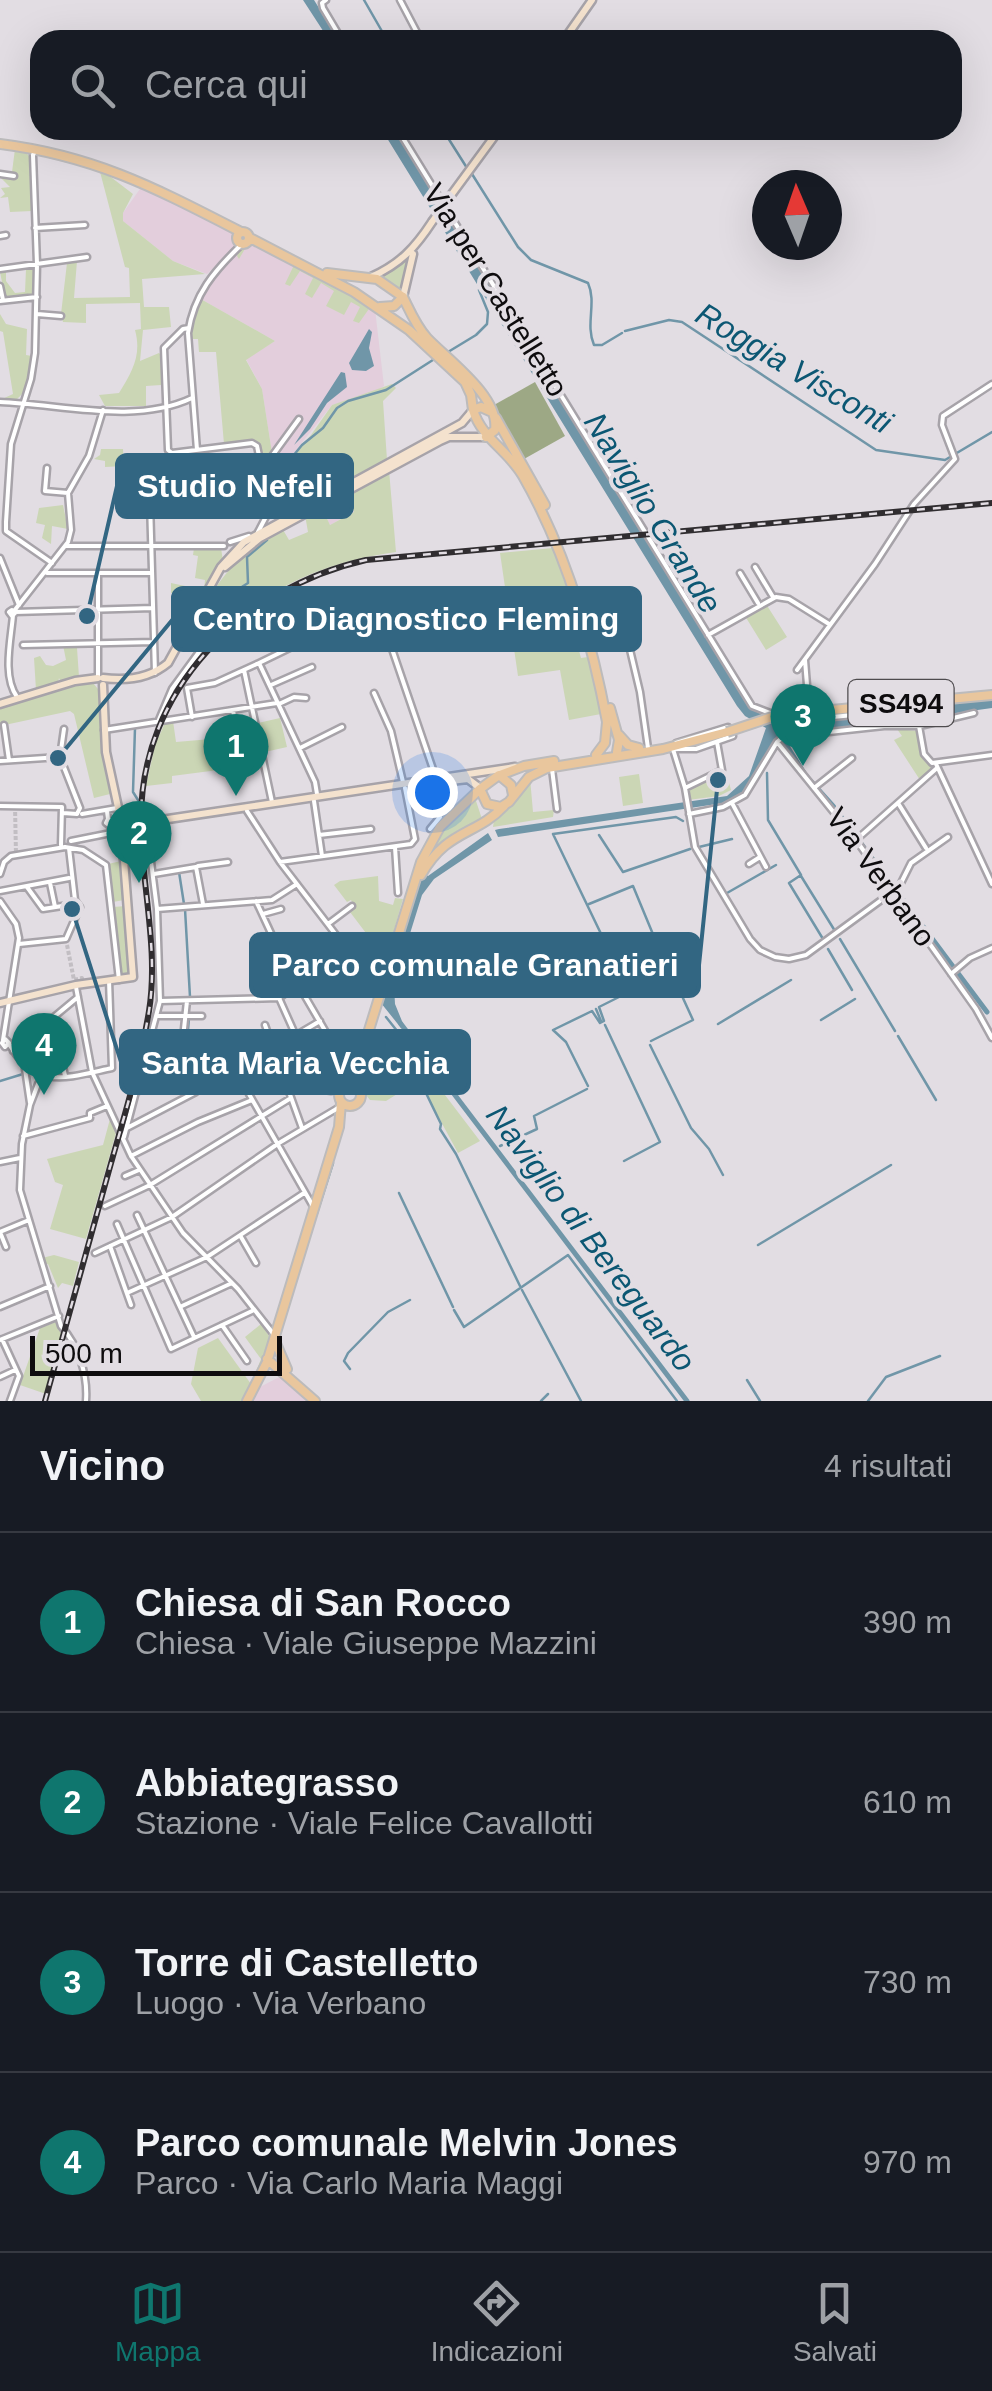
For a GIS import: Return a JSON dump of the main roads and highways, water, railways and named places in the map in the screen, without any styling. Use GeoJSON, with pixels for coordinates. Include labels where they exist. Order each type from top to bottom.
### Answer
{"type":"FeatureCollection","features":[{"type":"Feature","properties":{"kind":"main road"},"geometry":{"type":"LineString","coordinates":[[0,144],[21,147],[35,158],[48,152],[124,174],[243,240],[330,274],[371,277],[404,296],[425,336],[471,380],[554,524],[580,596],[618,734],[615,754]]}},
{"type":"Feature","properties":{"kind":"main road"},"geometry":{"type":"LineString","coordinates":[[308,267],[409,330],[465,382],[486,437],[505,451],[522,474],[563,559],[592,653],[608,722],[605,743],[596,755]]}},
{"type":"Feature","properties":{"kind":"main road"},"geometry":{"type":"LineString","coordinates":[[371,277],[368,291],[376,306]]}},
{"type":"Feature","properties":{"kind":"main road"},"geometry":{"type":"LineString","coordinates":[[376,306],[389,308],[404,296]]}},
{"type":"Feature","properties":{"kind":"main road"},"geometry":{"type":"LineString","coordinates":[[473,410],[481,408],[494,415]]}},
{"type":"Feature","properties":{"kind":"main road"},"geometry":{"type":"LineString","coordinates":[[486,437],[495,430],[494,415]]}},
{"type":"Feature","properties":{"kind":"main road","name":"SS494"},"geometry":{"type":"LineString","coordinates":[[410,897],[442,846],[492,817],[529,776],[552,766],[672,746],[728,733],[778,715],[868,710],[992,695]]}},
{"type":"Feature","properties":{"kind":"main road"},"geometry":{"type":"LineString","coordinates":[[618,734],[628,745],[644,749]]}},
{"type":"Feature","properties":{"kind":"main road","name":"SS494"},"geometry":{"type":"LineString","coordinates":[[360,1059],[421,862],[440,828],[480,788],[499,776],[524,766],[615,754]]}},
{"type":"Feature","properties":{"kind":"main road"},"geometry":{"type":"LineString","coordinates":[[499,776],[511,785],[513,794]]}},
{"type":"Feature","properties":{"kind":"main road"},"geometry":{"type":"LineString","coordinates":[[480,788],[487,804],[504,806]]}},
{"type":"Feature","properties":{"kind":"main road"},"geometry":{"type":"LineString","coordinates":[[246,1401],[268,1359],[339,1127],[359,1102],[360,1059]]}},
{"type":"Feature","properties":{"kind":"main road"},"geometry":{"type":"LineString","coordinates":[[339,1127],[339,1095],[352,1079],[360,1059]]}},
{"type":"Feature","properties":{"kind":"main road"},"geometry":{"type":"LineString","coordinates":[[339,1095],[354,1084],[360,1090]]}},
{"type":"Feature","properties":{"kind":"main road"},"geometry":{"type":"LineString","coordinates":[[339,1095],[352,1107]]}},
{"type":"Feature","properties":{"kind":"main road"},"geometry":{"type":"LineString","coordinates":[[274,1336],[282,1366]]}},
{"type":"Feature","properties":{"kind":"main road"},"geometry":{"type":"LineString","coordinates":[[268,1359],[282,1366],[315,1401]]}},
{"type":"Feature","properties":{"kind":"main road"},"geometry":{"type":"LineString","coordinates":[[261,1375],[282,1366]]}},
{"type":"Feature","properties":{"kind":"water"},"geometry":{"type":"Polygon","coordinates":[[[303,0],[314,0],[333,30],[322,30],[303,0]]]}},
{"type":"Feature","properties":{"kind":"water"},"geometry":{"type":"Polygon","coordinates":[[[388,140],[400,140],[751,709],[789,724],[992,698],[992,708],[827,731],[782,733],[747,787],[730,802],[498,837],[495,830],[499,829],[727,796],[749,776],[766,728],[745,716],[388,140]]]}},
{"type":"Feature","properties":{"kind":"water"},"geometry":{"type":"Polygon","coordinates":[[[369,329],[374,366],[366,371],[352,370],[349,363],[369,329]]]}},
{"type":"Feature","properties":{"kind":"water"},"geometry":{"type":"Polygon","coordinates":[[[341,372],[345,373],[347,387],[327,403],[294,445],[341,372]]]}},
{"type":"Feature","properties":{"kind":"water"},"geometry":{"type":"Polygon","coordinates":[[[488,833],[492,840],[434,879],[422,895],[394,985],[395,1004],[404,1026],[401,1028],[381,1003],[423,874],[428,876],[488,833]]]}},
{"type":"Feature","properties":{"kind":"waterway","name":"Roggia Visconti"},"geometry":{"type":"LineString","coordinates":[[364,0],[381,30]]}},
{"type":"Feature","properties":{"kind":"waterway","name":"Roggia Visconti"},"geometry":{"type":"LineString","coordinates":[[449,140],[467,168]]}},
{"type":"Feature","properties":{"kind":"waterway"},"geometry":{"type":"LineString","coordinates":[[472,174],[518,247],[531,260],[588,283],[594,345],[602,345],[622,333]]}},
{"type":"Feature","properties":{"kind":"waterway"},"geometry":{"type":"LineString","coordinates":[[448,352],[487,324],[488,312],[479,290]]}},
{"type":"Feature","properties":{"kind":"waterway","name":"Roggia Visconti"},"geometry":{"type":"LineString","coordinates":[[625,331],[669,320],[682,322],[876,450],[945,460],[992,432]]}},
{"type":"Feature","properties":{"kind":"waterway"},"geometry":{"type":"LineString","coordinates":[[274,504],[284,467],[337,408],[386,390],[436,358]]}},
{"type":"Feature","properties":{"kind":"waterway"},"geometry":{"type":"LineString","coordinates":[[191,634],[219,618],[223,599],[248,583],[247,557],[267,540]]}},
{"type":"Feature","properties":{"kind":"waterway"},"geometry":{"type":"LineString","coordinates":[[135,728],[133,792],[138,800]]}},
{"type":"Feature","properties":{"kind":"waterway"},"geometry":{"type":"LineString","coordinates":[[783,740],[806,776],[894,888]]}},
{"type":"Feature","properties":{"kind":"waterway"},"geometry":{"type":"LineString","coordinates":[[767,773],[768,820],[801,875],[789,883],[823,939]]}},
{"type":"Feature","properties":{"kind":"waterway"},"geometry":{"type":"LineString","coordinates":[[588,1086],[566,1042],[553,1030],[592,1011],[600,1023],[604,1021],[599,1007],[629,992],[553,834],[676,817],[683,821]]}},
{"type":"Feature","properties":{"kind":"waterway"},"geometry":{"type":"LineString","coordinates":[[599,835],[623,872],[690,849]]}},
{"type":"Feature","properties":{"kind":"waterway"},"geometry":{"type":"LineString","coordinates":[[699,847],[732,839]]}},
{"type":"Feature","properties":{"kind":"waterway"},"geometry":{"type":"LineString","coordinates":[[727,893],[776,865]]}},
{"type":"Feature","properties":{"kind":"waterway"},"geometry":{"type":"LineString","coordinates":[[179,872],[184,904]]}},
{"type":"Feature","properties":{"kind":"waterway"},"geometry":{"type":"LineString","coordinates":[[801,876],[835,931]]}},
{"type":"Feature","properties":{"kind":"waterway"},"geometry":{"type":"LineString","coordinates":[[589,904],[633,886],[662,956],[671,952]]}},
{"type":"Feature","properties":{"kind":"waterway"},"geometry":{"type":"LineString","coordinates":[[898,893],[987,1012]]}},
{"type":"Feature","properties":{"kind":"waterway"},"geometry":{"type":"LineString","coordinates":[[185,909],[190,997]]}},
{"type":"Feature","properties":{"kind":"waterway"},"geometry":{"type":"LineString","coordinates":[[840,939],[895,1031]]}},
{"type":"Feature","properties":{"kind":"waterway"},"geometry":{"type":"LineString","coordinates":[[828,949],[852,990]]}},
{"type":"Feature","properties":{"kind":"waterway"},"geometry":{"type":"LineString","coordinates":[[651,1041],[693,1020],[666,961]]}},
{"type":"Feature","properties":{"kind":"waterway"},"geometry":{"type":"LineString","coordinates":[[718,1024],[791,980]]}},
{"type":"Feature","properties":{"kind":"waterway"},"geometry":{"type":"LineString","coordinates":[[821,1020],[855,999]]}},
{"type":"Feature","properties":{"kind":"waterway"},"geometry":{"type":"LineString","coordinates":[[596,1009],[601,1021]]}},
{"type":"Feature","properties":{"kind":"waterway"},"geometry":{"type":"LineString","coordinates":[[386,1017],[417,1056]]}},
{"type":"Feature","properties":{"kind":"waterway"},"geometry":{"type":"LineString","coordinates":[[187,1042],[189,1018]]}},
{"type":"Feature","properties":{"kind":"waterway","name":"Naviglio di Bereguardo"},"geometry":{"type":"LineString","coordinates":[[401,1024],[687,1401]]}},
{"type":"Feature","properties":{"kind":"waterway"},"geometry":{"type":"LineString","coordinates":[[605,1025],[660,1142],[624,1161]]}},
{"type":"Feature","properties":{"kind":"waterway"},"geometry":{"type":"LineString","coordinates":[[898,1036],[936,1100]]}},
{"type":"Feature","properties":{"kind":"waterway"},"geometry":{"type":"LineString","coordinates":[[650,1045],[691,1128],[709,1149],[723,1175]]}},
{"type":"Feature","properties":{"kind":"waterway"},"geometry":{"type":"LineString","coordinates":[[177,1053],[183,1050]]}},
{"type":"Feature","properties":{"kind":"waterway","name":"Naviglio di Bereguardo"},"geometry":{"type":"LineString","coordinates":[[422,1056],[426,1055]]}},
{"type":"Feature","properties":{"kind":"waterway"},"geometry":{"type":"LineString","coordinates":[[0,1081],[23,1074]]}},
{"type":"Feature","properties":{"kind":"waterway"},"geometry":{"type":"LineString","coordinates":[[411,1087],[425,1091],[440,1129],[520,1286]]}},
{"type":"Feature","properties":{"kind":"waterway"},"geometry":{"type":"LineString","coordinates":[[500,1146],[537,1129],[534,1116],[587,1089]]}},
{"type":"Feature","properties":{"kind":"waterway"},"geometry":{"type":"LineString","coordinates":[[317,1213],[333,1163]]}},
{"type":"Feature","properties":{"kind":"waterway"},"geometry":{"type":"LineString","coordinates":[[758,1245],[891,1165]]}},
{"type":"Feature","properties":{"kind":"waterway"},"geometry":{"type":"LineString","coordinates":[[399,1193],[453,1307]]}},
{"type":"Feature","properties":{"kind":"waterway"},"geometry":{"type":"LineString","coordinates":[[454,1310],[464,1327],[568,1255],[677,1401]]}},
{"type":"Feature","properties":{"kind":"waterway"},"geometry":{"type":"LineString","coordinates":[[522,1290],[581,1401]]}},
{"type":"Feature","properties":{"kind":"waterway"},"geometry":{"type":"LineString","coordinates":[[350,1369],[344,1361],[348,1353],[388,1312],[410,1300]]}},
{"type":"Feature","properties":{"kind":"waterway"},"geometry":{"type":"LineString","coordinates":[[868,1401],[886,1377],[940,1356]]}},
{"type":"Feature","properties":{"kind":"waterway"},"geometry":{"type":"LineString","coordinates":[[747,1380],[760,1401]]}},
{"type":"Feature","properties":{"kind":"waterway"},"geometry":{"type":"LineString","coordinates":[[541,1401],[548,1394]]}},
{"type":"Feature","properties":{"kind":"tunnel"},"geometry":{"type":"LineString","coordinates":[[15,806],[16,855]]}},
{"type":"Feature","properties":{"kind":"tunnel"},"geometry":{"type":"LineString","coordinates":[[67,945],[74,980],[82,978],[83,984]]}},
{"type":"Feature","properties":{"kind":"railway"},"geometry":{"type":"LineString","coordinates":[[45,1401],[131,1093],[149,1011],[151,940],[141,821],[145,773],[158,729],[179,688],[207,652],[240,620],[278,594],[321,574],[366,560],[992,503]]}},
{"type":"Feature","properties":{"kind":"place","name":"Studio Nefeli"},"geometry":{"type":"Point","coordinates":[87,616]}},
{"type":"Feature","properties":{"kind":"place","name":"Centro Diagnostico Fleming"},"geometry":{"type":"Point","coordinates":[58,758]}},
{"type":"Feature","properties":{"kind":"place","name":"Torre di Castelletto"},"geometry":{"type":"Point","coordinates":[803,766]}},
{"type":"Feature","properties":{"kind":"place","name":"Parco comunale Granatieri"},"geometry":{"type":"Point","coordinates":[718,780]}},
{"type":"Feature","properties":{"kind":"place","name":"Chiesa di San Rocco"},"geometry":{"type":"Point","coordinates":[236,796]}},
{"type":"Feature","properties":{"kind":"place","name":"Abbiategrasso"},"geometry":{"type":"Point","coordinates":[139,883]}},
{"type":"Feature","properties":{"kind":"place","name":"Santa Maria Vecchia"},"geometry":{"type":"Point","coordinates":[72,909]}},
{"type":"Feature","properties":{"kind":"place","name":"Parco comunale Melvin Jones"},"geometry":{"type":"Point","coordinates":[44,1095]}},
{"type":"Feature","properties":{"kind":"water label","name":"Naviglio Grande"},"geometry":{"type":"Point","coordinates":[653,513]}}]}
